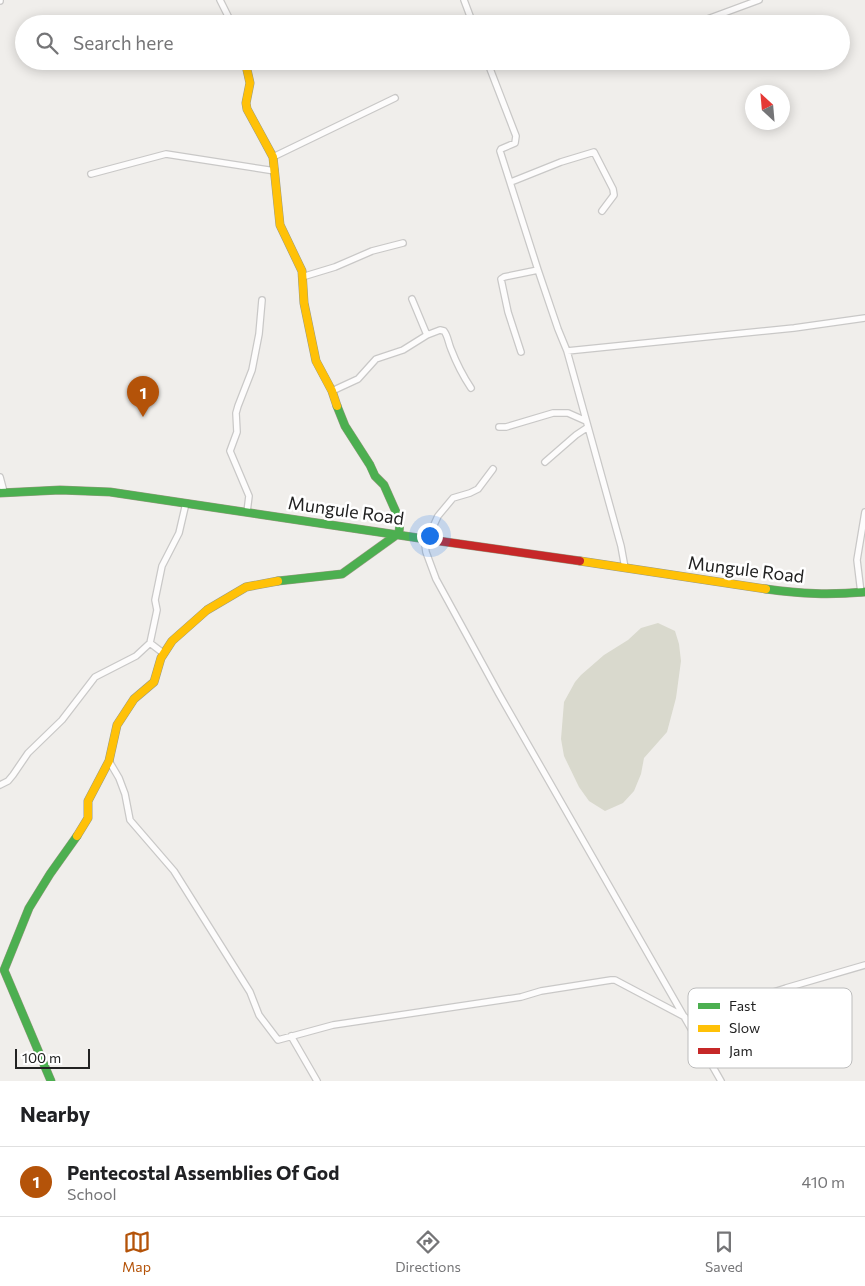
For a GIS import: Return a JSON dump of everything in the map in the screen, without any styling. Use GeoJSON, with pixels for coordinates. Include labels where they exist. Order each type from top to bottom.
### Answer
{"type":"FeatureCollection","features":[{"type":"Feature","properties":{"kind":"street"},"geometry":{"type":"LineString","coordinates":[[220,0],[228,15]]}},
{"type":"Feature","properties":{"kind":"street"},"geometry":{"type":"LineString","coordinates":[[464,0],[470,15]]}},
{"type":"Feature","properties":{"kind":"street"},"geometry":{"type":"LineString","coordinates":[[718,15],[759,0]]}},
{"type":"Feature","properties":{"kind":"street"},"geometry":{"type":"LineString","coordinates":[[52,1081],[2,971],[28,908],[88,818],[88,801],[109,761],[117,725],[134,699],[154,682],[160,658],[172,641],[207,610],[246,587],[269,582],[342,574],[399,534],[400,521],[384,484],[375,476],[345,426],[332,391],[316,361],[304,303],[302,271],[280,225],[272,157],[269,147],[247,110],[246,103],[250,83],[247,70]]}},
{"type":"Feature","properties":{"kind":"street"},"geometry":{"type":"LineString","coordinates":[[490,70],[516,136],[515,143],[500,151],[558,329],[568,351],[621,546],[625,568]]}},
{"type":"Feature","properties":{"kind":"street"},"geometry":{"type":"LineString","coordinates":[[272,157],[395,98]]}},
{"type":"Feature","properties":{"kind":"street"},"geometry":{"type":"LineString","coordinates":[[511,182],[561,162],[594,152],[613,189],[614,195],[602,210]]}},
{"type":"Feature","properties":{"kind":"street"},"geometry":{"type":"LineString","coordinates":[[91,174],[144,158],[166,154],[275,170]]}},
{"type":"Feature","properties":{"kind":"street"},"geometry":{"type":"LineString","coordinates":[[302,277],[335,267],[372,251],[403,243]]}},
{"type":"Feature","properties":{"kind":"street"},"geometry":{"type":"LineString","coordinates":[[521,352],[508,312],[501,280],[504,277],[538,270]]}},
{"type":"Feature","properties":{"kind":"street"},"geometry":{"type":"LineString","coordinates":[[412,299],[427,335]]}},
{"type":"Feature","properties":{"kind":"street"},"geometry":{"type":"LineString","coordinates":[[247,512],[249,496],[230,451],[237,432],[236,413],[252,370],[259,334],[262,300]]}},
{"type":"Feature","properties":{"kind":"street"},"geometry":{"type":"LineString","coordinates":[[568,351],[794,328],[865,318]]}},
{"type":"Feature","properties":{"kind":"street"},"geometry":{"type":"LineString","coordinates":[[332,391],[358,378],[376,359],[403,350],[427,335],[440,330],[444,330],[463,377],[471,388]]}},
{"type":"Feature","properties":{"kind":"street"},"geometry":{"type":"LineString","coordinates":[[499,427],[506,427],[553,413],[568,413],[587,424]]}},
{"type":"Feature","properties":{"kind":"street"},"geometry":{"type":"LineString","coordinates":[[544,462],[587,424]]}},
{"type":"Feature","properties":{"kind":"street"},"geometry":{"type":"LineString","coordinates":[[493,470],[478,489],[470,494],[453,498],[438,516],[426,538],[426,552],[436,579],[462,627],[688,1023]]}},
{"type":"Feature","properties":{"kind":"street"},"geometry":{"type":"LineString","coordinates":[[0,477],[2,493]]}},
{"type":"Feature","properties":{"kind":"street","name":"Mungule Road"},"geometry":{"type":"LineString","coordinates":[[2,493],[85,490],[399,534],[794,593],[827,595],[863,592]]}},
{"type":"Feature","properties":{"kind":"street"},"geometry":{"type":"LineString","coordinates":[[0,785],[14,775],[28,753],[62,720],[95,677],[136,656],[150,644],[157,610],[155,600],[162,566],[179,533],[186,504]]}},
{"type":"Feature","properties":{"kind":"street"},"geometry":{"type":"LineString","coordinates":[[863,592],[857,560],[865,512]]}},
{"type":"Feature","properties":{"kind":"street"},"geometry":{"type":"LineString","coordinates":[[150,644],[163,653]]}},
{"type":"Feature","properties":{"kind":"street"},"geometry":{"type":"LineString","coordinates":[[109,761],[119,778],[125,794],[131,823],[174,871],[250,992],[259,1015],[278,1040],[333,1026],[521,997],[541,991],[611,980],[615,980],[686,1019]]}},
{"type":"Feature","properties":{"kind":"street"},"geometry":{"type":"LineString","coordinates":[[786,988],[865,965]]}},
{"type":"Feature","properties":{"kind":"street"},"geometry":{"type":"LineString","coordinates":[[291,1036],[317,1081]]}},
{"type":"Feature","properties":{"kind":"street"},"geometry":{"type":"LineString","coordinates":[[714,1068],[721,1081]]}},
{"type":"Feature","properties":{"kind":"shaded area"},"geometry":{"type":"Polygon","coordinates":[[[658,623],[675,631],[681,661],[676,698],[667,732],[644,758],[641,774],[634,791],[623,803],[605,811],[589,801],[579,787],[564,756],[561,739],[564,702],[575,682],[604,655],[628,640],[641,628],[658,623]]]}},
{"type":"Feature","properties":{"kind":"traffic: fast"},"geometry":{"type":"LineString","coordinates":[[278,581],[342,574],[399,533],[400,521],[384,485],[375,476],[345,426],[337,406]]}},
{"type":"Feature","properties":{"kind":"traffic: fast"},"geometry":{"type":"LineString","coordinates":[[0,493],[60,490],[110,492],[432,540]]}},
{"type":"Feature","properties":{"kind":"traffic: fast"},"geometry":{"type":"LineString","coordinates":[[766,589],[816,594],[865,592]]}},
{"type":"Feature","properties":{"kind":"traffic: fast"},"geometry":{"type":"LineString","coordinates":[[51,1081],[4,970],[29,908],[77,836]]}},
{"type":"Feature","properties":{"kind":"traffic: slow"},"geometry":{"type":"LineString","coordinates":[[247,70],[250,83],[246,103],[247,109],[273,157],[280,225],[302,271],[304,303],[316,361],[332,391],[337,406]]}},
{"type":"Feature","properties":{"kind":"traffic: slow"},"geometry":{"type":"LineString","coordinates":[[580,561],[766,589]]}},
{"type":"Feature","properties":{"kind":"traffic: slow"},"geometry":{"type":"LineString","coordinates":[[77,836],[88,818],[88,801],[109,761],[117,725],[134,699],[154,682],[161,658],[172,641],[207,610],[246,587],[278,581]]}},
{"type":"Feature","properties":{"kind":"traffic: jam"},"geometry":{"type":"LineString","coordinates":[[432,540],[580,561]]}},
{"type":"Feature","properties":{"kind":"place","name":"Pentecostal Assemblies Of God"},"geometry":{"type":"Point","coordinates":[143,417]}}]}
